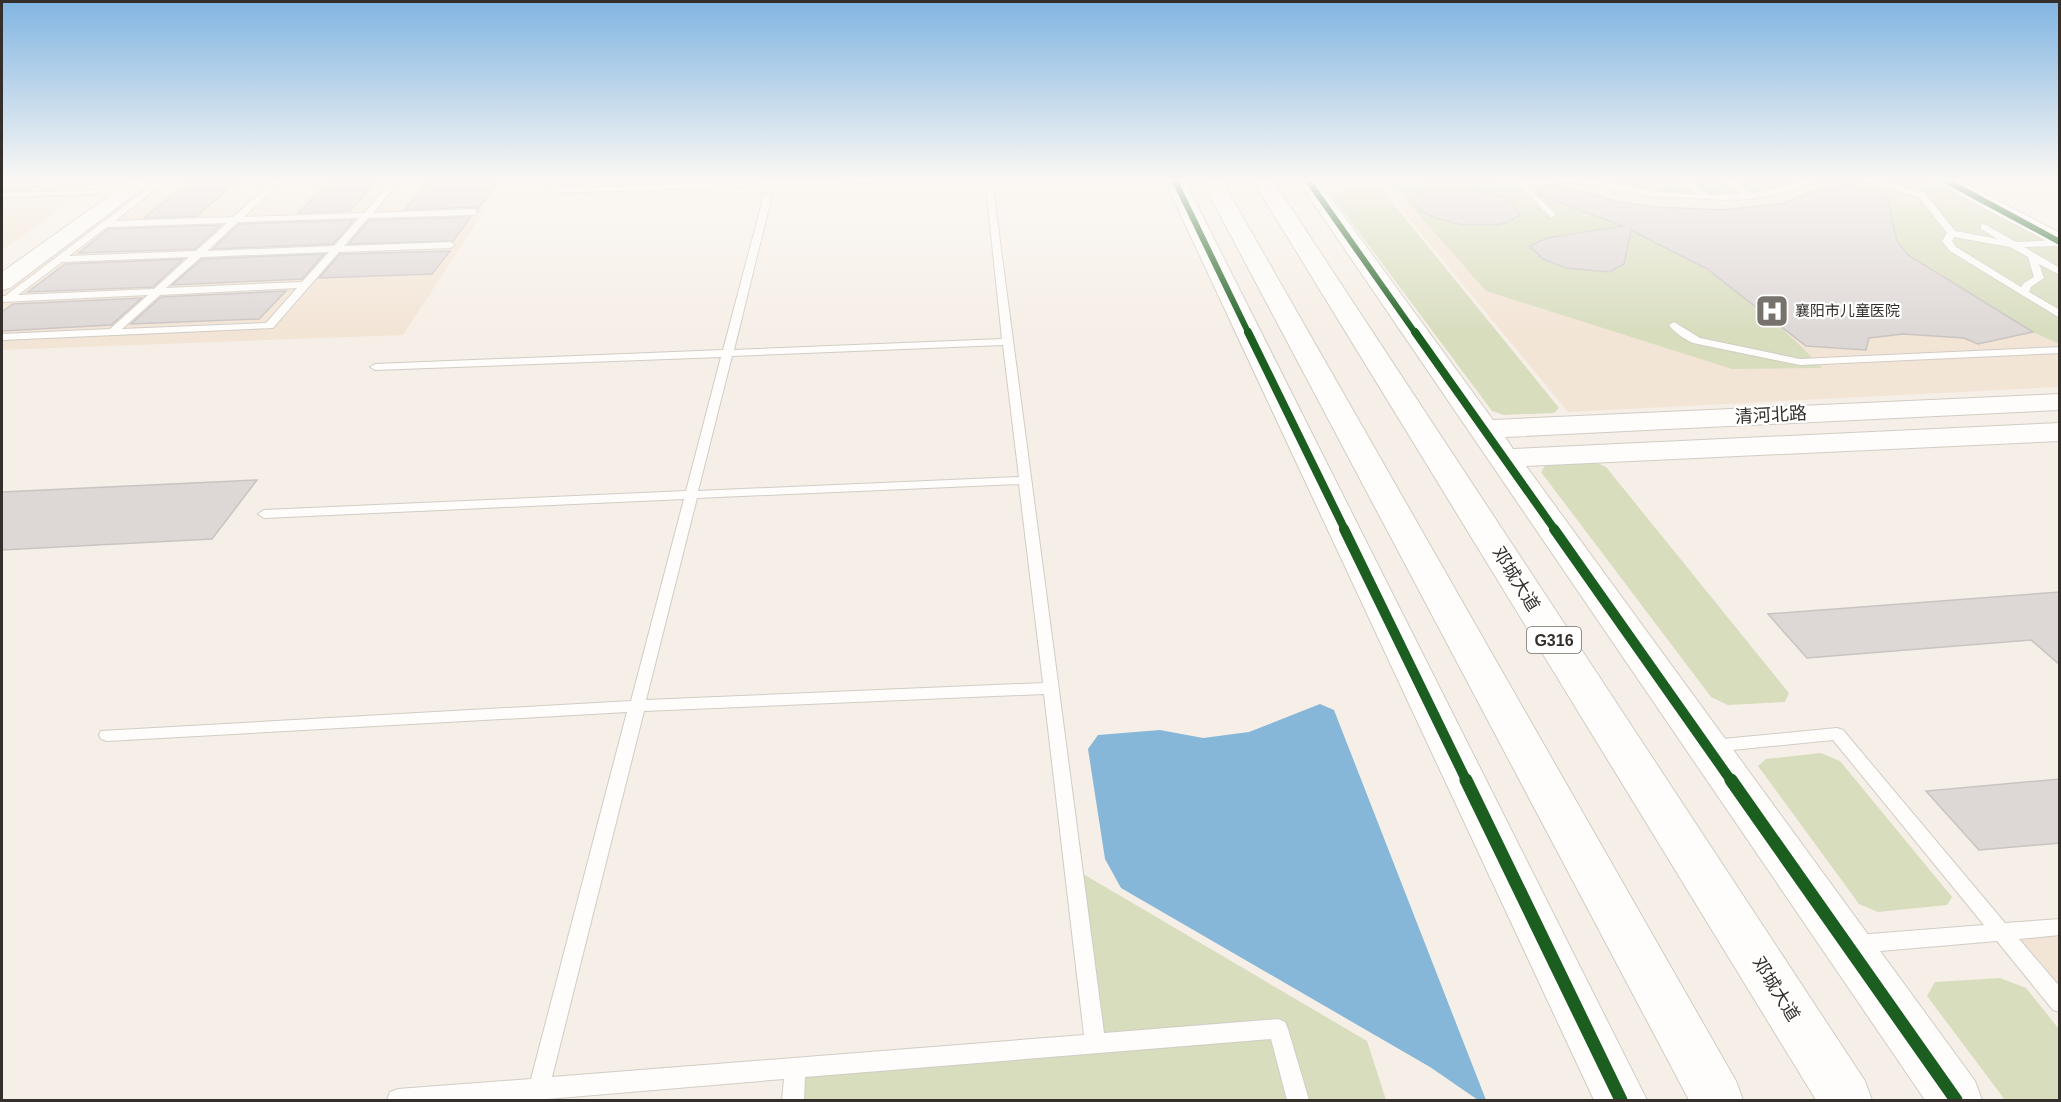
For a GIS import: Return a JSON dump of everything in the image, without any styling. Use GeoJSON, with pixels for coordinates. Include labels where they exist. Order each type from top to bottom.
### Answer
{"type":"FeatureCollection","features":[{"type":"Feature","properties":{"kind":"main road"},"geometry":{"type":"LineString","coordinates":[[20,244],[39,230]]}},
{"type":"Feature","properties":{"kind":"main road"},"geometry":{"type":"LineString","coordinates":[[3,296],[82,230]]}},
{"type":"Feature","properties":{"kind":"main road"},"geometry":{"type":"LineString","coordinates":[[1199,230],[1621,1101]]}},
{"type":"Feature","properties":{"kind":"main road"},"geometry":{"type":"LineString","coordinates":[[1240,230],[1717,1101]]}},
{"type":"Feature","properties":{"kind":"main road","name":"邓城大道"},"geometry":{"type":"LineString","coordinates":[[1295,230],[1846,1101]]}},
{"type":"Feature","properties":{"kind":"main road"},"geometry":{"type":"LineString","coordinates":[[1344,230],[1956,1101]]}},
{"type":"Feature","properties":{"kind":"main road"},"geometry":{"type":"LineString","coordinates":[[2039,230],[2060,242]]}},
{"type":"Feature","properties":{"kind":"main road","name":"清河北路"},"geometry":{"type":"LineString","coordinates":[[1483,429],[2060,402]]}},
{"type":"Feature","properties":{"kind":"main road","name":"清河北路"},"geometry":{"type":"LineString","coordinates":[[1503,458],[2060,432]]}},
{"type":"Feature","properties":{"kind":"lane"},"geometry":{"type":"LineString","coordinates":[[3,296],[59,259],[97,230]]}},
{"type":"Feature","properties":{"kind":"lane"},"geometry":{"type":"LineString","coordinates":[[112,333],[223,230]]}},
{"type":"Feature","properties":{"kind":"lane"},"geometry":{"type":"LineString","coordinates":[[2,337],[269,326],[352,230]]}},
{"type":"Feature","properties":{"kind":"lane"},"geometry":{"type":"LineString","coordinates":[[537,1095],[759,230]]}},
{"type":"Feature","properties":{"kind":"lane"},"geometry":{"type":"LineString","coordinates":[[994,230],[1095,1044]]}},
{"type":"Feature","properties":{"kind":"lane"},"geometry":{"type":"LineString","coordinates":[[1950,230],[1952,233],[1990,242],[2016,252],[2037,267]]}},
{"type":"Feature","properties":{"kind":"lane"},"geometry":{"type":"LineString","coordinates":[[1990,230],[2060,272]]}},
{"type":"Feature","properties":{"kind":"lane"},"geometry":{"type":"LineString","coordinates":[[1952,233],[1947,241],[1951,247],[2060,315]]}},
{"type":"Feature","properties":{"kind":"lane"},"geometry":{"type":"LineString","coordinates":[[1951,247],[1961,240],[2016,245],[2060,242]]}},
{"type":"Feature","properties":{"kind":"lane"},"geometry":{"type":"LineString","coordinates":[[59,259],[450,245]]}},
{"type":"Feature","properties":{"kind":"lane"},"geometry":{"type":"LineString","coordinates":[[2024,293],[2027,285],[2039,278],[2032,256]]}},
{"type":"Feature","properties":{"kind":"lane"},"geometry":{"type":"LineString","coordinates":[[1992,274],[2021,282],[2035,282]]}},
{"type":"Feature","properties":{"kind":"lane"},"geometry":{"type":"LineString","coordinates":[[3,296],[304,285]]}},
{"type":"Feature","properties":{"kind":"lane"},"geometry":{"type":"LineString","coordinates":[[1674,325],[1683,334],[1697,341],[1800,362],[2060,350]]}},
{"type":"Feature","properties":{"kind":"lane"},"geometry":{"type":"LineString","coordinates":[[375,367],[1008,342]]}},
{"type":"Feature","properties":{"kind":"lane"},"geometry":{"type":"LineString","coordinates":[[264,514],[1025,480]]}},
{"type":"Feature","properties":{"kind":"lane"},"geometry":{"type":"LineString","coordinates":[[107,735],[637,706],[1051,688]]}},
{"type":"Feature","properties":{"kind":"lane"},"geometry":{"type":"LineString","coordinates":[[1706,747],[1837,734],[2060,1003]]}},
{"type":"Feature","properties":{"kind":"lane"},"geometry":{"type":"LineString","coordinates":[[1846,945],[2060,927]]}},
{"type":"Feature","properties":{"kind":"lane"},"geometry":{"type":"LineString","coordinates":[[398,1101],[537,1095],[795,1068],[1278,1029],[1298,1101]]}},
{"type":"Feature","properties":{"kind":"lane"},"geometry":{"type":"LineString","coordinates":[[793,1101],[795,1068]]}},
{"type":"Feature","properties":{"kind":"shaded area"},"geometry":{"type":"Polygon","coordinates":[[[2,230],[30,230],[2,250],[2,230]]]}},
{"type":"Feature","properties":{"kind":"shaded area"},"geometry":{"type":"Polygon","coordinates":[[[75,230],[472,230],[403,335],[2,350],[2,284],[75,230]]]}},
{"type":"Feature","properties":{"kind":"shaded area","name":"襄阳市儿童医院"},"geometry":{"type":"Polygon","coordinates":[[[1418,230],[2049,230],[2059,236],[2059,387],[1568,412],[1418,230]]]}},
{"type":"Feature","properties":{"kind":"shaded area"},"geometry":{"type":"Polygon","coordinates":[[[2059,927],[2059,1003],[1999,931],[2059,927]]]}},
{"type":"Feature","properties":{"kind":"green space"},"geometry":{"type":"Polygon","coordinates":[[[1358,230],[1415,230],[1559,408],[1554,413],[1504,415],[1492,411],[1358,230]]]}},
{"type":"Feature","properties":{"kind":"green space"},"geometry":{"type":"Polygon","coordinates":[[[1433,230],[1634,230],[1677,252],[1730,286],[1778,325],[1822,368],[1732,369],[1486,291],[1433,230]]]}},
{"type":"Feature","properties":{"kind":"green space"},"geometry":{"type":"Polygon","coordinates":[[[1895,230],[2034,230],[2059,244],[2059,344],[2029,330],[1908,255],[1897,241],[1895,230]]]}},
{"type":"Feature","properties":{"kind":"green space"},"geometry":{"type":"Polygon","coordinates":[[[1595,462],[1606,467],[1789,693],[1785,702],[1728,705],[1711,697],[1541,472],[1545,466],[1595,462]]]}},
{"type":"Feature","properties":{"kind":"green space"},"geometry":{"type":"Polygon","coordinates":[[[1821,753],[1840,761],[1952,897],[1947,905],[1878,912],[1859,904],[1758,766],[1766,759],[1821,753]]]}},
{"type":"Feature","properties":{"kind":"green space"},"geometry":{"type":"Polygon","coordinates":[[[1073,868],[1367,1041],[1386,1100],[793,1100],[795,1068],[1095,1044],[1073,868]]]}},
{"type":"Feature","properties":{"kind":"green space"},"geometry":{"type":"Polygon","coordinates":[[[2000,978],[2026,988],[2059,1029],[2059,1100],[2005,1100],[1927,996],[1935,982],[2000,978]]]}},
{"type":"Feature","properties":{"kind":"water"},"geometry":{"type":"Polygon","coordinates":[[[1320,704],[1334,710],[1486,1100],[1478,1100],[1430,1067],[1121,888],[1105,859],[1088,749],[1098,735],[1160,730],[1203,738],[1249,732],[1320,704]]]}},
{"type":"Feature","properties":{"kind":"building"},"geometry":{"type":"Polygon","coordinates":[[[106,230],[215,230],[195,249],[79,253],[106,230]]]}},
{"type":"Feature","properties":{"kind":"building"},"geometry":{"type":"Polygon","coordinates":[[[232,230],[345,230],[333,244],[213,249],[232,230]]]}},
{"type":"Feature","properties":{"kind":"building"},"geometry":{"type":"Polygon","coordinates":[[[360,230],[461,230],[453,241],[349,244],[360,230]]]}},
{"type":"Feature","properties":{"kind":"building"},"geometry":{"type":"Polygon","coordinates":[[[1595,230],[1631,230],[1624,264],[1609,272],[1566,268],[1543,259],[1530,246],[1547,238],[1595,230]]]}},
{"type":"Feature","properties":{"kind":"building"},"geometry":{"type":"Polygon","coordinates":[[[1632,230],[1895,230],[1897,241],[1908,255],[2033,332],[1978,344],[1964,338],[1903,334],[1869,338],[1866,350],[1806,346],[1707,269],[1632,230]]]}},
{"type":"Feature","properties":{"kind":"building"},"geometry":{"type":"Polygon","coordinates":[[[450,251],[432,274],[319,278],[340,254],[450,251]]]}},
{"type":"Feature","properties":{"kind":"building"},"geometry":{"type":"Polygon","coordinates":[[[324,254],[302,279],[172,285],[202,259],[324,254]]]}},
{"type":"Feature","properties":{"kind":"building"},"geometry":{"type":"Polygon","coordinates":[[[183,259],[153,287],[28,292],[65,264],[183,259]]]}},
{"type":"Feature","properties":{"kind":"building"},"geometry":{"type":"Polygon","coordinates":[[[286,291],[259,319],[131,324],[161,297],[286,291]]]}},
{"type":"Feature","properties":{"kind":"building"},"geometry":{"type":"Polygon","coordinates":[[[142,298],[111,325],[2,331],[2,312],[13,304],[142,298]]]}},
{"type":"Feature","properties":{"kind":"building"},"geometry":{"type":"Polygon","coordinates":[[[257,480],[212,539],[2,550],[2,492],[257,480]]]}},
{"type":"Feature","properties":{"kind":"building"},"geometry":{"type":"Polygon","coordinates":[[[2060,592],[2060,665],[2031,640],[1807,658],[1768,614],[2060,592]]]}},
{"type":"Feature","properties":{"kind":"building"},"geometry":{"type":"Polygon","coordinates":[[[2060,779],[2060,843],[1979,850],[1926,791],[2060,779]]]}},
{"type":"Feature","properties":{"kind":"cycle path"},"geometry":{"type":"LineString","coordinates":[[1199,230],[1621,1100]]}},
{"type":"Feature","properties":{"kind":"cycle path"},"geometry":{"type":"LineString","coordinates":[[1343,230],[1956,1100]]}},
{"type":"Feature","properties":{"kind":"cycle path"},"geometry":{"type":"LineString","coordinates":[[2039,230],[2060,242]]}},
{"type":"Feature","properties":{"kind":"place","name":"襄阳市儿童医院"},"geometry":{"type":"Point","coordinates":[1772,311]}}]}
